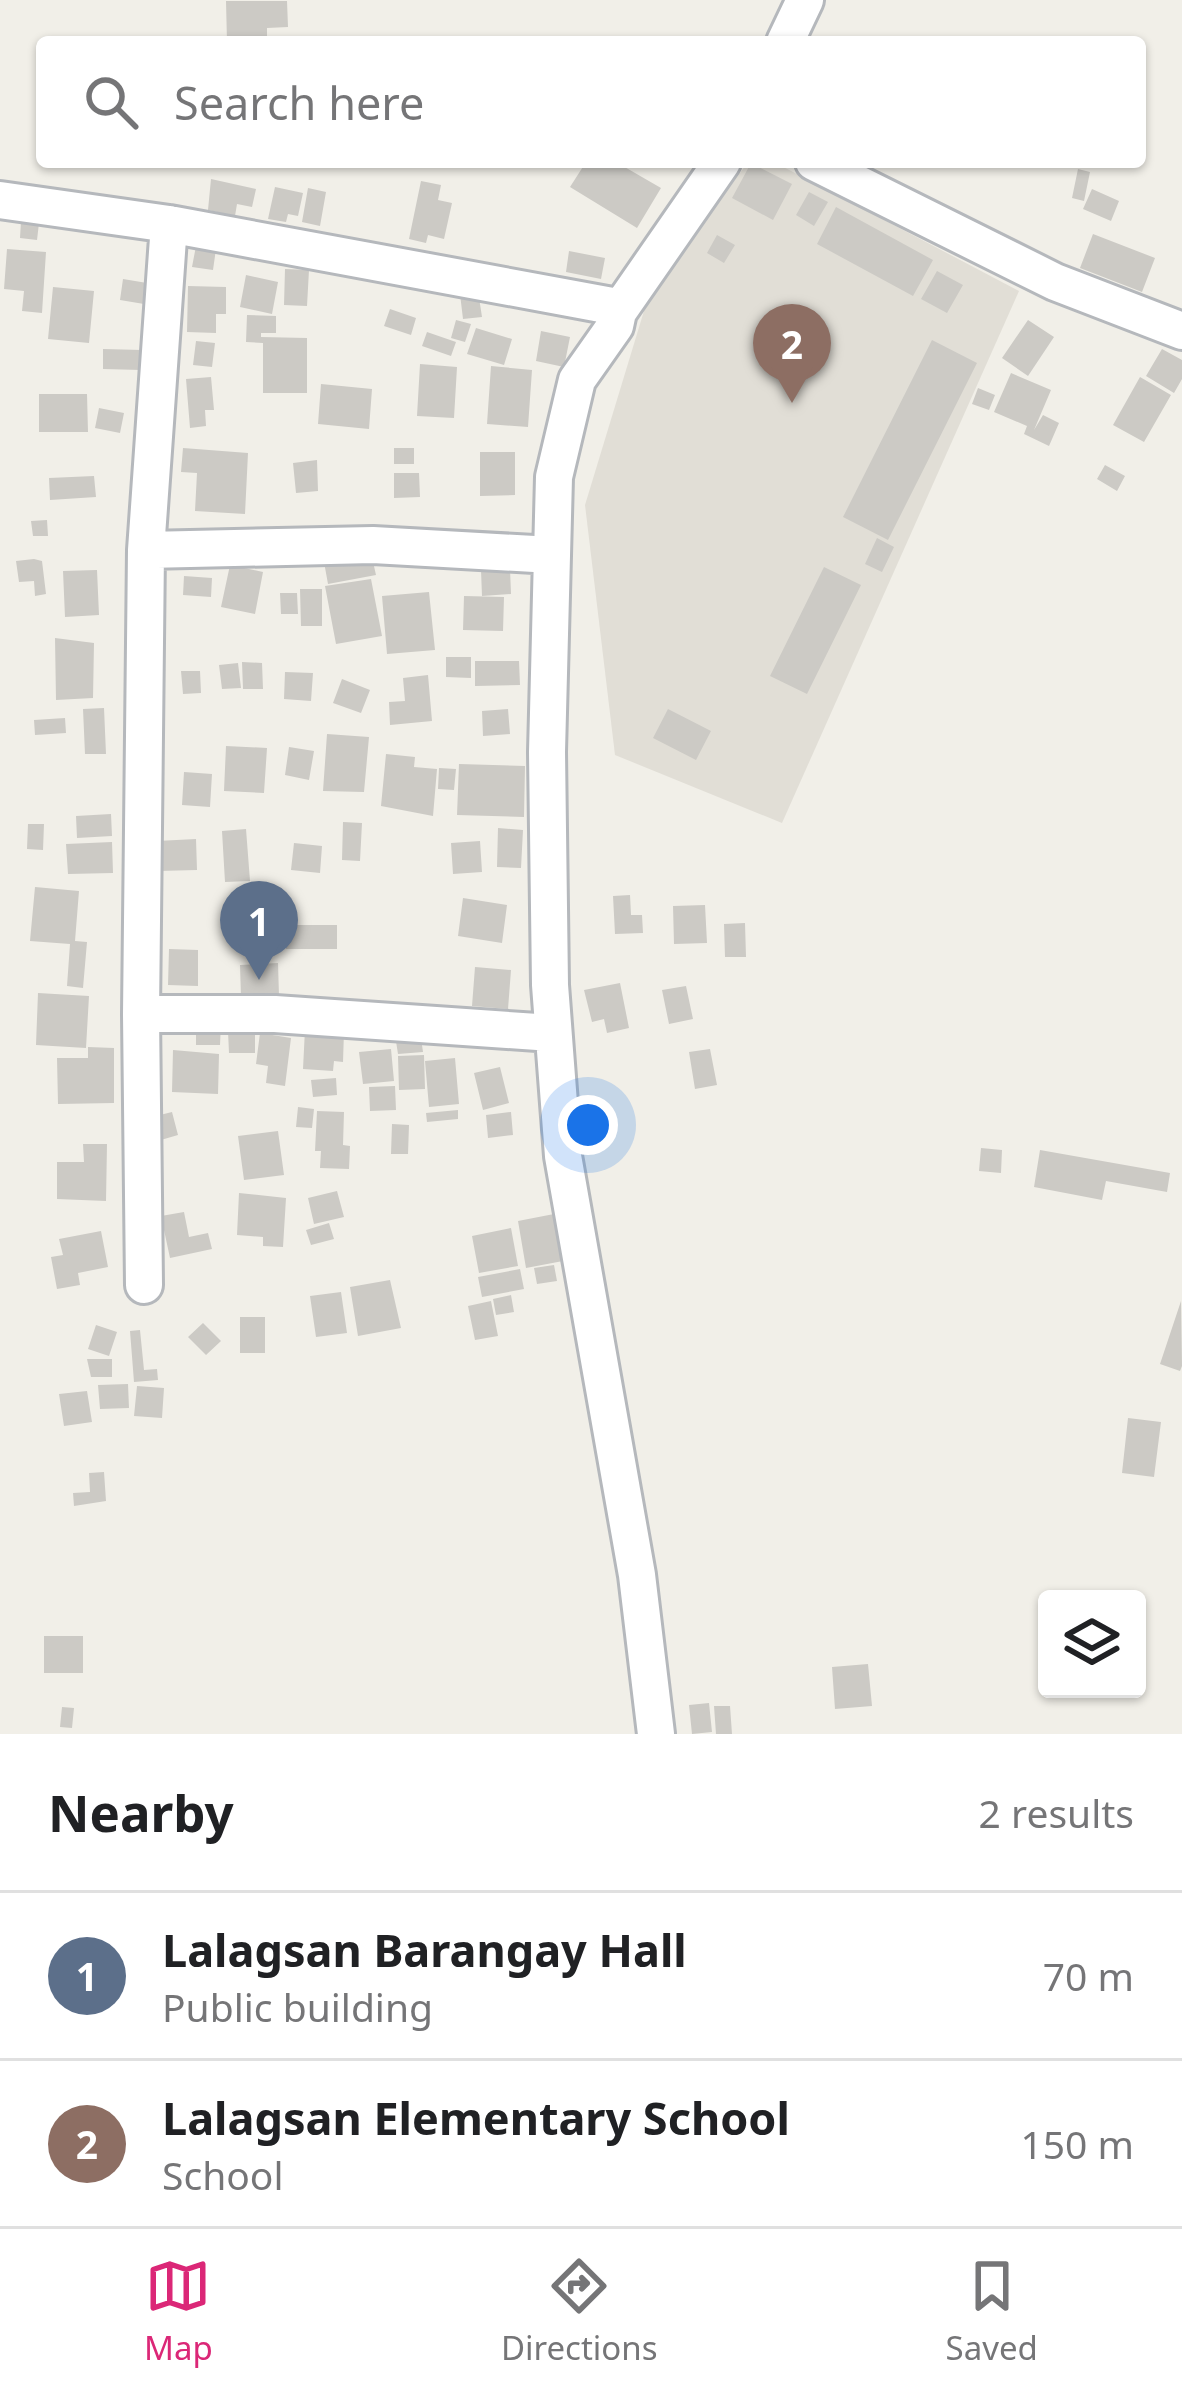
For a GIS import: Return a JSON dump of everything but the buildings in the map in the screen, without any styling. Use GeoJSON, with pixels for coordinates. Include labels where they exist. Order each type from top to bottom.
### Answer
{"type":"FeatureCollection","features":[{"type":"Feature","properties":{"kind":"street"},"geometry":{"type":"LineString","coordinates":[[788,36],[805,0]]}},
{"type":"Feature","properties":{"kind":"street"},"geometry":{"type":"LineString","coordinates":[[656,1734],[637,1575],[563,1156],[552,1033],[547,752],[554,477],[577,380],[718,168]]}},
{"type":"Feature","properties":{"kind":"street"},"geometry":{"type":"LineString","coordinates":[[826,168],[1055,282],[1182,331]]}},
{"type":"Feature","properties":{"kind":"street"},"geometry":{"type":"LineString","coordinates":[[0,200],[169,224],[612,306],[618,312]]}},
{"type":"Feature","properties":{"kind":"street"},"geometry":{"type":"LineString","coordinates":[[144,1285],[141,1014],[146,550],[169,224]]}},
{"type":"Feature","properties":{"kind":"street"},"geometry":{"type":"LineString","coordinates":[[146,550],[373,545],[552,555]]}},
{"type":"Feature","properties":{"kind":"street"},"geometry":{"type":"LineString","coordinates":[[141,1014],[275,1014],[552,1033]]}},
{"type":"Feature","properties":{"kind":"shaded area"},"geometry":{"type":"Polygon","coordinates":[[[744,168],[785,168],[1019,291],[782,823],[615,755],[585,505],[647,301],[744,168]]]}},
{"type":"Feature","properties":{"kind":"place","name":"Lalagsan Elementary School"},"geometry":{"type":"Point","coordinates":[792,403]}},
{"type":"Feature","properties":{"kind":"place","name":"Lalagsan Barangay Hall"},"geometry":{"type":"Point","coordinates":[259,980]}}]}
